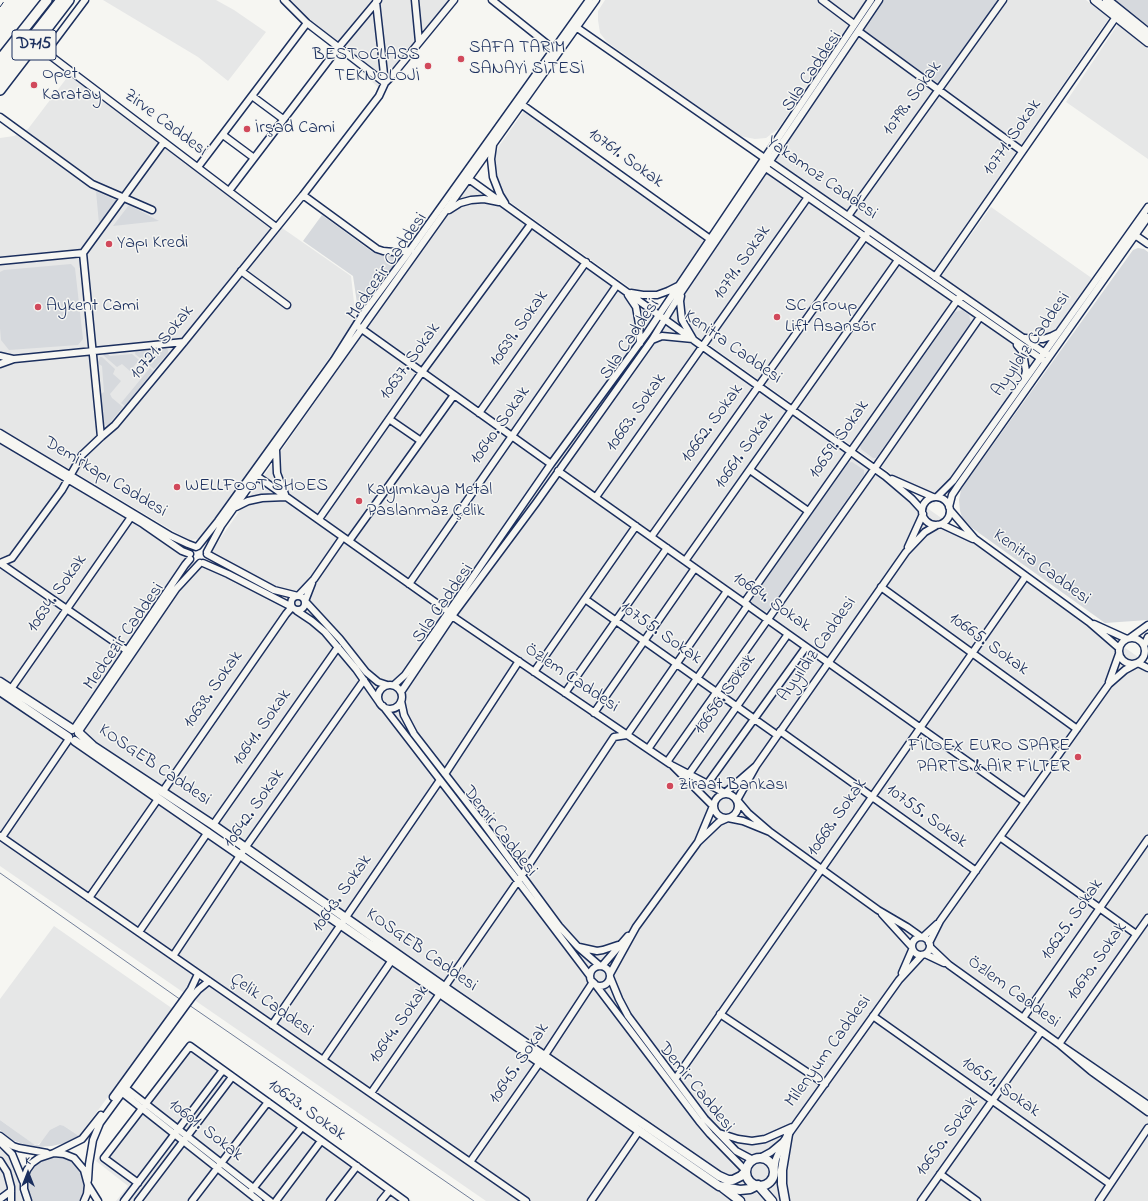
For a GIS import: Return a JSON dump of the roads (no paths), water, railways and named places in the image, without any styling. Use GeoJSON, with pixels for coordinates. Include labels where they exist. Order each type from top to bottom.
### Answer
{"type":"FeatureCollection","features":[{"type":"Feature","properties":{"kind":"highway"},"geometry":{"type":"LineString","coordinates":[[0,59],[47,0]]}},
{"type":"Feature","properties":{"kind":"highway","name":"D715"},"geometry":{"type":"LineString","coordinates":[[0,67],[53,0]]}},
{"type":"Feature","properties":{"kind":"highway","name":"D715"},"geometry":{"type":"LineString","coordinates":[[0,78],[61,0]]}},
{"type":"Feature","properties":{"kind":"highway","name":"D715"},"geometry":{"type":"LineString","coordinates":[[0,90],[69,0]]}},
{"type":"Feature","properties":{"kind":"main road"},"geometry":{"type":"LineString","coordinates":[[1095,0],[1148,42]]}},
{"type":"Feature","properties":{"kind":"main road"},"geometry":{"type":"LineString","coordinates":[[1107,0],[1148,33]]}},
{"type":"Feature","properties":{"kind":"main road","name":"KOSGEB Caddesi"},"geometry":{"type":"LineString","coordinates":[[0,682],[76,731],[93,746],[160,795],[442,990],[718,1176],[733,1180],[741,1176],[746,1171]]}},
{"type":"Feature","properties":{"kind":"main road","name":"KOSGEB Caddesi"},"geometry":{"type":"LineString","coordinates":[[0,691],[71,739],[160,795]]}},
{"type":"Feature","properties":{"kind":"main road"},"geometry":{"type":"LineString","coordinates":[[71,739],[69,731],[76,731]]}},
{"type":"Feature","properties":{"kind":"main road","name":"KOSGEB Caddesi"},"geometry":{"type":"LineString","coordinates":[[343,921],[392,960],[442,990]]}},
{"type":"Feature","properties":{"kind":"main road","name":"KOSGEB Caddesi"},"geometry":{"type":"LineString","coordinates":[[543,1059],[639,1131],[739,1201]]}},
{"type":"Feature","properties":{"kind":"main road"},"geometry":{"type":"LineString","coordinates":[[784,1201],[782,1170],[788,1134]]}},
{"type":"Feature","properties":{"kind":"main road"},"geometry":{"type":"LineString","coordinates":[[772,1201],[758,1185],[749,1180],[746,1171],[749,1163],[756,1159],[765,1159],[772,1166],[784,1201]]}},
{"type":"Feature","properties":{"kind":"main road"},"geometry":{"type":"LineString","coordinates":[[758,1185],[768,1183],[774,1173]]}},
{"type":"Feature","properties":{"kind":"main road","name":"KOSGEB Caddesi"},"geometry":{"type":"LineString","coordinates":[[719,1186],[740,1190],[750,1189],[758,1185]]}},
{"type":"Feature","properties":{"kind":"street"},"geometry":{"type":"LineString","coordinates":[[46,52],[85,0]]}},
{"type":"Feature","properties":{"kind":"street"},"geometry":{"type":"LineString","coordinates":[[284,0],[307,23],[385,83]]}},
{"type":"Feature","properties":{"kind":"street"},"geometry":{"type":"LineString","coordinates":[[415,0],[419,42]]}},
{"type":"Feature","properties":{"kind":"street","name":"10721. Sokak"},"geometry":{"type":"LineString","coordinates":[[0,563],[12,558],[62,490],[82,455],[116,425],[184,342],[303,194],[379,96],[385,83],[454,0]]}},
{"type":"Feature","properties":{"kind":"street"},"geometry":{"type":"LineString","coordinates":[[492,0],[556,50]]}},
{"type":"Feature","properties":{"kind":"street","name":"Medcezir Caddesi"},"geometry":{"type":"LineString","coordinates":[[207,553],[217,532],[255,474],[334,360],[444,213],[466,177],[494,143],[588,0]]}},
{"type":"Feature","properties":{"kind":"street","name":"Medcezir Caddesi"},"geometry":{"type":"LineString","coordinates":[[197,546],[218,522],[276,448],[359,327],[363,314],[466,177],[556,50],[576,27],[596,0]]}},
{"type":"Feature","properties":{"kind":"street"},"geometry":{"type":"LineString","coordinates":[[822,0],[854,24]]}},
{"type":"Feature","properties":{"kind":"street"},"geometry":{"type":"LineString","coordinates":[[394,685],[405,675],[450,614],[551,464],[680,288],[710,239],[871,0]]}},
{"type":"Feature","properties":{"kind":"street","name":"Sıla Caddesi"},"geometry":{"type":"LineString","coordinates":[[401,692],[450,614],[536,503],[652,340],[665,319],[680,288],[766,168],[879,0]]}},
{"type":"Feature","properties":{"kind":"street","name":"10798. Sokak"},"geometry":{"type":"LineString","coordinates":[[848,216],[1003,0]]}},
{"type":"Feature","properties":{"kind":"street"},"geometry":{"type":"LineString","coordinates":[[229,191],[283,119],[376,1]]}},
{"type":"Feature","properties":{"kind":"street"},"geometry":{"type":"LineString","coordinates":[[376,1],[385,83]]}},
{"type":"Feature","properties":{"kind":"street","name":"10771. Sokak"},"geometry":{"type":"LineString","coordinates":[[934,277],[1116,17]]}},
{"type":"Feature","properties":{"kind":"street"},"geometry":{"type":"LineString","coordinates":[[198,168],[307,23]]}},
{"type":"Feature","properties":{"kind":"street","name":"Yakamoz Caddesi"},"geometry":{"type":"LineString","coordinates":[[576,27],[934,277],[960,298],[980,317],[1043,360]]}},
{"type":"Feature","properties":{"kind":"street"},"geometry":{"type":"LineString","coordinates":[[858,31],[1022,151]]}},
{"type":"Feature","properties":{"kind":"street","name":"Zirve Caddesi"},"geometry":{"type":"LineString","coordinates":[[35,44],[276,227]]}},
{"type":"Feature","properties":{"kind":"street"},"geometry":{"type":"LineString","coordinates":[[252,96],[283,119]]}},
{"type":"Feature","properties":{"kind":"street","name":"10761. Sokak"},"geometry":{"type":"LineString","coordinates":[[521,104],[710,239]]}},
{"type":"Feature","properties":{"kind":"street"},"geometry":{"type":"LineString","coordinates":[[0,117],[92,184],[152,210]]}},
{"type":"Feature","properties":{"kind":"street"},"geometry":{"type":"LineString","coordinates":[[223,135],[254,158]]}},
{"type":"Feature","properties":{"kind":"street"},"geometry":{"type":"LineString","coordinates":[[101,437],[83,253],[164,142]]}},
{"type":"Feature","properties":{"kind":"street"},"geometry":{"type":"LineString","coordinates":[[494,143],[491,159],[493,177],[500,195],[507,206]]}},
{"type":"Feature","properties":{"kind":"street","name":"Yakamoz Caddesi"},"geometry":{"type":"LineString","coordinates":[[760,164],[898,260],[960,298],[1047,355]]}},
{"type":"Feature","properties":{"kind":"street","name":"Kenitra Caddesi"},"geometry":{"type":"LineString","coordinates":[[466,177],[886,476]]}},
{"type":"Feature","properties":{"kind":"street"},"geometry":{"type":"LineString","coordinates":[[303,194],[377,249],[394,252],[411,250]]}},
{"type":"Feature","properties":{"kind":"street","name":"10791. Sokak"},"geometry":{"type":"LineString","coordinates":[[702,346],[808,197]]}},
{"type":"Feature","properties":{"kind":"street"},"geometry":{"type":"LineString","coordinates":[[444,213],[460,203],[472,200],[491,200],[507,206]]}},
{"type":"Feature","properties":{"kind":"street","name":"Ayyıldız Caddesi"},"geometry":{"type":"LineString","coordinates":[[1047,355],[1059,332],[1148,207]]}},
{"type":"Feature","properties":{"kind":"street","name":"Ayyıldız Caddesi"},"geometry":{"type":"LineString","coordinates":[[935,497],[953,481],[1024,382],[1047,355],[1148,217]]}},
{"type":"Feature","properties":{"kind":"street","name":"10637. Sokak"},"geometry":{"type":"LineString","coordinates":[[318,519],[422,372],[531,224]]}},
{"type":"Feature","properties":{"kind":"street","name":"10662. Sokak"},"geometry":{"type":"LineString","coordinates":[[651,537],[869,231]]}},
{"type":"Feature","properties":{"kind":"street"},"geometry":{"type":"LineString","coordinates":[[1135,235],[1148,244]]}},
{"type":"Feature","properties":{"kind":"street"},"geometry":{"type":"LineString","coordinates":[[1,261],[83,253]]}},
{"type":"Feature","properties":{"kind":"street","name":"10661. Sokak"},"geometry":{"type":"LineString","coordinates":[[685,561],[898,260]]}},
{"type":"Feature","properties":{"kind":"street","name":"10639. Sokak"},"geometry":{"type":"LineString","coordinates":[[479,413],[586,262]]}},
{"type":"Feature","properties":{"kind":"street"},"geometry":{"type":"LineString","coordinates":[[241,271],[287,305]]}},
{"type":"Feature","properties":{"kind":"street","name":"10640. Sokak"},"geometry":{"type":"LineString","coordinates":[[409,584],[618,285]]}},
{"type":"Feature","properties":{"kind":"street"},"geometry":{"type":"LineString","coordinates":[[626,291],[642,295],[657,295],[680,288]]}},
{"type":"Feature","properties":{"kind":"street"},"geometry":{"type":"LineString","coordinates":[[680,288],[682,320],[693,339]]}},
{"type":"Feature","properties":{"kind":"street"},"geometry":{"type":"LineString","coordinates":[[626,291],[636,307],[640,343]]}},
{"type":"Feature","properties":{"kind":"street","name":"10659. Sokak"},"geometry":{"type":"LineString","coordinates":[[648,749],[808,511],[960,298]]}},
{"type":"Feature","properties":{"kind":"street"},"geometry":{"type":"LineString","coordinates":[[666,762],[875,468],[980,317]]}},
{"type":"Feature","properties":{"kind":"street"},"geometry":{"type":"LineString","coordinates":[[359,327],[551,464]]}},
{"type":"Feature","properties":{"kind":"street"},"geometry":{"type":"LineString","coordinates":[[1019,336],[1032,340],[1038,340],[1052,336],[1059,332]]}},
{"type":"Feature","properties":{"kind":"street"},"geometry":{"type":"LineString","coordinates":[[652,340],[662,336],[693,339]]}},
{"type":"Feature","properties":{"kind":"street"},"geometry":{"type":"LineString","coordinates":[[1012,339],[1022,351],[1026,372],[1024,382]]}},
{"type":"Feature","properties":{"kind":"street"},"geometry":{"type":"LineString","coordinates":[[14,359],[0,357],[0,363],[14,359],[92,350],[184,342]]}},
{"type":"Feature","properties":{"kind":"street","name":"10663. Sokak"},"geometry":{"type":"LineString","coordinates":[[596,498],[702,346]]}},
{"type":"Feature","properties":{"kind":"street","name":"Ayyıldız Caddesi"},"geometry":{"type":"LineString","coordinates":[[950,508],[952,495],[1043,360]]}},
{"type":"Feature","properties":{"kind":"street"},"geometry":{"type":"LineString","coordinates":[[295,609],[292,600],[298,596],[314,579],[346,539],[421,441],[454,395]]}},
{"type":"Feature","properties":{"kind":"street"},"geometry":{"type":"LineString","coordinates":[[389,419],[421,441]]}},
{"type":"Feature","properties":{"kind":"street","name":"Demirkapı Caddesi"},"geometry":{"type":"LineString","coordinates":[[0,438],[171,536],[188,544],[197,546]]}},
{"type":"Feature","properties":{"kind":"street"},"geometry":{"type":"LineString","coordinates":[[234,507],[248,501],[262,498],[286,497],[278,474],[276,448]]}},
{"type":"Feature","properties":{"kind":"street"},"geometry":{"type":"LineString","coordinates":[[750,470],[808,511]]}},
{"type":"Feature","properties":{"kind":"street","name":"10664. Sokak"},"geometry":{"type":"LineString","coordinates":[[558,471],[1025,802]]}},
{"type":"Feature","properties":{"kind":"street","name":"Özlem Caddesi"},"geometry":{"type":"LineString","coordinates":[[255,474],[450,614],[666,762],[725,793]]}},
{"type":"Feature","properties":{"kind":"street"},"geometry":{"type":"LineString","coordinates":[[886,476],[945,500],[974,540]]}},
{"type":"Feature","properties":{"kind":"street"},"geometry":{"type":"LineString","coordinates":[[886,476],[912,499],[923,512],[928,522],[939,524],[974,540]]}},
{"type":"Feature","properties":{"kind":"street","name":"Demirkapı Caddesi"},"geometry":{"type":"LineString","coordinates":[[69,477],[190,556]]}},
{"type":"Feature","properties":{"kind":"street"},"geometry":{"type":"LineString","coordinates":[[923,512],[925,502],[935,497]]}},
{"type":"Feature","properties":{"kind":"street"},"geometry":{"type":"LineString","coordinates":[[939,524],[948,517],[950,508]]}},
{"type":"Feature","properties":{"kind":"street","name":"Ayyıldız Caddesi"},"geometry":{"type":"LineString","coordinates":[[906,552],[923,512]]}},
{"type":"Feature","properties":{"kind":"street","name":"10634. Sokak"},"geometry":{"type":"LineString","coordinates":[[11,689],[131,517]]}},
{"type":"Feature","properties":{"kind":"street","name":"Ayyıldız Caddesi"},"geometry":{"type":"LineString","coordinates":[[737,800],[756,766],[906,552],[925,532],[939,524]]}},
{"type":"Feature","properties":{"kind":"street"},"geometry":{"type":"LineString","coordinates":[[534,672],[636,526]]}},
{"type":"Feature","properties":{"kind":"street","name":"Kenitra Caddesi"},"geometry":{"type":"LineString","coordinates":[[974,540],[1089,622]]}},
{"type":"Feature","properties":{"kind":"street"},"geometry":{"type":"LineString","coordinates":[[314,579],[305,601],[306,604],[304,608],[301,610],[295,609],[221,570],[201,563],[193,562],[190,556],[192,549],[197,546],[203,548],[207,553],[274,590],[302,597],[305,601],[340,638],[366,672],[378,682],[398,687],[401,692],[401,701],[398,706],[393,708],[388,708],[381,704],[378,696],[382,688],[387,685]]}},
{"type":"Feature","properties":{"kind":"street"},"geometry":{"type":"LineString","coordinates":[[565,693],[666,548]]}},
{"type":"Feature","properties":{"kind":"street"},"geometry":{"type":"LineString","coordinates":[[201,563],[206,559],[207,553]]}},
{"type":"Feature","properties":{"kind":"street","name":"Medcezir Caddesi"},"geometry":{"type":"LineString","coordinates":[[130,652],[190,556]]}},
{"type":"Feature","properties":{"kind":"street"},"geometry":{"type":"LineString","coordinates":[[0,563],[130,652]]}},
{"type":"Feature","properties":{"kind":"street","name":"Medcezir Caddesi"},"geometry":{"type":"LineString","coordinates":[[76,731],[130,652],[176,589],[201,563]]}},
{"type":"Feature","properties":{"kind":"street"},"geometry":{"type":"LineString","coordinates":[[594,713],[695,568]]}},
{"type":"Feature","properties":{"kind":"street","name":"10668. Sokak"},"geometry":{"type":"LineString","coordinates":[[676,1078],[1026,576]]}},
{"type":"Feature","properties":{"kind":"street","name":"10665. Sokak"},"geometry":{"type":"LineString","coordinates":[[881,587],[1077,728]]}},
{"type":"Feature","properties":{"kind":"street"},"geometry":{"type":"LineString","coordinates":[[627,735],[728,591]]}},
{"type":"Feature","properties":{"kind":"street","name":"10755. Sokak"},"geometry":{"type":"LineString","coordinates":[[585,599],[754,719],[779,733],[872,796],[976,871]]}},
{"type":"Feature","properties":{"kind":"street","name":"Demir Caddesi"},"geometry":{"type":"LineString","coordinates":[[295,609],[316,624],[338,647],[440,780],[559,926],[578,947],[601,966]]}},
{"type":"Feature","properties":{"kind":"street","name":"10638. Sokak"},"geometry":{"type":"LineString","coordinates":[[90,898],[282,620],[295,609]]}},
{"type":"Feature","properties":{"kind":"street"},"geometry":{"type":"LineString","coordinates":[[1089,622],[1129,638],[1139,640],[1146,650]]}},
{"type":"Feature","properties":{"kind":"street"},"geometry":{"type":"LineString","coordinates":[[1089,622],[1119,651],[1124,662],[1132,664],[1137,663],[1148,668]]}},
{"type":"Feature","properties":{"kind":"street"},"geometry":{"type":"LineString","coordinates":[[1109,684],[1122,642],[1148,625]]}},
{"type":"Feature","properties":{"kind":"street","name":"10656. Sokak"},"geometry":{"type":"LineString","coordinates":[[689,774],[788,634]]}},
{"type":"Feature","properties":{"kind":"street"},"geometry":{"type":"LineString","coordinates":[[899,980],[915,939],[922,937],[940,921],[1109,684],[1125,670],[1143,659],[1148,637]]}},
{"type":"Feature","properties":{"kind":"street","name":"10641. Sokak"},"geometry":{"type":"LineString","coordinates":[[139,932],[338,647]]}},
{"type":"Feature","properties":{"kind":"street"},"geometry":{"type":"LineString","coordinates":[[708,783],[806,647]]}},
{"type":"Feature","properties":{"kind":"street"},"geometry":{"type":"LineString","coordinates":[[445,774],[519,662]]}},
{"type":"Feature","properties":{"kind":"street","name":"10642. Sokak"},"geometry":{"type":"LineString","coordinates":[[173,956],[243,852],[364,680]]}},
{"type":"Feature","properties":{"kind":"street","name":"Demir Caddesi"},"geometry":{"type":"LineString","coordinates":[[401,701],[404,715],[410,728],[445,774],[593,981],[699,1122],[746,1171]]}},
{"type":"Feature","properties":{"kind":"street","name":"10644. Sokak"},"geometry":{"type":"LineString","coordinates":[[371,1093],[520,878],[614,737],[627,735]]}},
{"type":"Feature","properties":{"kind":"street"},"geometry":{"type":"LineString","coordinates":[[1,837],[71,739]]}},
{"type":"Feature","properties":{"kind":"street","name":"Özlem Caddesi"},"geometry":{"type":"LineString","coordinates":[[673,766],[713,806]]}},
{"type":"Feature","properties":{"kind":"street","name":"Ayyıldız Caddesi"},"geometry":{"type":"LineString","coordinates":[[725,793],[756,766]]}},
{"type":"Feature","properties":{"kind":"street","name":"10643. Sokak"},"geometry":{"type":"LineString","coordinates":[[272,1025],[440,780]]}},
{"type":"Feature","properties":{"kind":"street"},"geometry":{"type":"LineString","coordinates":[[698,842],[715,799],[721,794],[725,793],[732,795],[748,813],[770,832],[878,910],[927,939],[930,945]]}},
{"type":"Feature","properties":{"kind":"street"},"geometry":{"type":"LineString","coordinates":[[636,927],[605,985],[602,986],[593,981],[593,969],[601,966],[636,927],[698,842],[719,822],[735,814],[738,808],[737,800]]}},
{"type":"Feature","properties":{"kind":"street"},"geometry":{"type":"LineString","coordinates":[[713,806],[718,815],[724,818],[743,821],[770,832]]}},
{"type":"Feature","properties":{"kind":"street","name":"Çelik Caddesi"},"geometry":{"type":"LineString","coordinates":[[1,837],[526,1201]]}},
{"type":"Feature","properties":{"kind":"street"},"geometry":{"type":"LineString","coordinates":[[1000,837],[1136,934]]}},
{"type":"Feature","properties":{"kind":"street","name":"10625. Sokak"},"geometry":{"type":"LineString","coordinates":[[1023,1018],[1148,839]]}},
{"type":"Feature","properties":{"kind":"street"},"geometry":{"type":"LineString","coordinates":[[878,910],[916,954],[924,955]]}},
{"type":"Feature","properties":{"kind":"street","name":"10670. Sokak"},"geometry":{"type":"LineString","coordinates":[[1059,1044],[1148,918]]}},
{"type":"Feature","properties":{"kind":"street"},"geometry":{"type":"LineString","coordinates":[[899,980],[924,955],[940,921]]}},
{"type":"Feature","properties":{"kind":"street"},"geometry":{"type":"LineString","coordinates":[[578,947],[591,950],[603,950],[615,947],[623,942]]}},
{"type":"Feature","properties":{"kind":"street","name":"Özlem Caddesi"},"geometry":{"type":"LineString","coordinates":[[930,945],[949,966]]}},
{"type":"Feature","properties":{"kind":"street","name":"Özlem Caddesi"},"geometry":{"type":"LineString","coordinates":[[924,955],[949,966],[1041,1032],[1148,1105]]}},
{"type":"Feature","properties":{"kind":"street"},"geometry":{"type":"LineString","coordinates":[[323,1060],[392,960]]}},
{"type":"Feature","properties":{"kind":"street"},"geometry":{"type":"LineString","coordinates":[[601,966],[608,969],[610,976]]}},
{"type":"Feature","properties":{"kind":"street"},"geometry":{"type":"LineString","coordinates":[[24,1201],[24,1186],[27,1170],[32,1163],[42,1156],[82,1139],[122,1089],[180,1010],[190,995],[198,974]]}},
{"type":"Feature","properties":{"kind":"street","name":"Demir Caddesi"},"geometry":{"type":"LineString","coordinates":[[610,976],[619,999],[628,1016],[716,1132],[736,1152],[756,1159]]}},
{"type":"Feature","properties":{"kind":"street","name":"Milenyum Caddesi"},"geometry":{"type":"LineString","coordinates":[[774,1173],[776,1159],[788,1134],[899,980]]}},
{"type":"Feature","properties":{"kind":"street"},"geometry":{"type":"LineString","coordinates":[[190,995],[209,981]]}},
{"type":"Feature","properties":{"kind":"street","name":"10645. Sokak"},"geometry":{"type":"LineString","coordinates":[[470,1162],[543,1059],[593,981]]}},
{"type":"Feature","properties":{"kind":"street"},"geometry":{"type":"LineString","coordinates":[[720,1014],[824,1084]]}},
{"type":"Feature","properties":{"kind":"street","name":"10651. Sokak"},"geometry":{"type":"LineString","coordinates":[[873,1016],[1110,1184]]}},
{"type":"Feature","properties":{"kind":"street","name":"10650. Sokak"},"geometry":{"type":"LineString","coordinates":[[921,1201],[1041,1032]]}},
{"type":"Feature","properties":{"kind":"street","name":"Özlem Caddesi"},"geometry":{"type":"LineString","coordinates":[[1059,1044],[1091,1071],[1148,1112]]}},
{"type":"Feature","properties":{"kind":"street","name":"10623. Sokak"},"geometry":{"type":"LineString","coordinates":[[144,1106],[190,1046],[405,1201]]}},
{"type":"Feature","properties":{"kind":"street"},"geometry":{"type":"LineString","coordinates":[[124,1201],[223,1070]]}},
{"type":"Feature","properties":{"kind":"street"},"geometry":{"type":"LineString","coordinates":[[138,1201],[232,1076]]}},
{"type":"Feature","properties":{"kind":"street"},"geometry":{"type":"LineString","coordinates":[[84,1201],[87,1194],[89,1164],[95,1133],[122,1089]]}},
{"type":"Feature","properties":{"kind":"street","name":"10601. Sokak"},"geometry":{"type":"LineString","coordinates":[[122,1089],[251,1191],[270,1201]]}},
{"type":"Feature","properties":{"kind":"street"},"geometry":{"type":"LineString","coordinates":[[192,1201],[268,1102]]}},
{"type":"Feature","properties":{"kind":"street"},"geometry":{"type":"LineString","coordinates":[[138,1183],[104,1158],[144,1106]]}},
{"type":"Feature","properties":{"kind":"street"},"geometry":{"type":"LineString","coordinates":[[251,1191],[302,1127]]}},
{"type":"Feature","properties":{"kind":"street"},"geometry":{"type":"LineString","coordinates":[[716,1132],[738,1139],[752,1141],[765,1139],[794,1127]]}},
{"type":"Feature","properties":{"kind":"street"},"geometry":{"type":"LineString","coordinates":[[1099,1201],[1148,1128]]}},
{"type":"Feature","properties":{"kind":"street"},"geometry":{"type":"LineString","coordinates":[[591,1201],[639,1131]]}},
{"type":"Feature","properties":{"kind":"street"},"geometry":{"type":"LineString","coordinates":[[0,1136],[13,1146],[19,1148],[64,1154],[74,1158],[81,1165],[98,1201]]}},
{"type":"Feature","properties":{"kind":"street"},"geometry":{"type":"LineString","coordinates":[[276,1201],[321,1141]]}},
{"type":"Feature","properties":{"kind":"street"},"geometry":{"type":"LineString","coordinates":[[0,1142],[12,1154],[28,1201]]}},
{"type":"Feature","properties":{"kind":"street","name":"Milenyum Caddesi"},"geometry":{"type":"LineString","coordinates":[[756,1159],[771,1152],[783,1142]]}},
{"type":"Feature","properties":{"kind":"street"},"geometry":{"type":"LineString","coordinates":[[1,1163],[7,1172],[11,1187],[10,1201]]}},
{"type":"Feature","properties":{"kind":"street"},"geometry":{"type":"LineString","coordinates":[[330,1201],[357,1166]]}},
{"type":"Feature","properties":{"kind":"street"},"geometry":{"type":"LineString","coordinates":[[940,1174],[977,1201]]}},
{"type":"Feature","properties":{"kind":"street"},"geometry":{"type":"LineString","coordinates":[[381,1201],[390,1190]]}},
{"type":"Feature","properties":{"kind":"street"},"geometry":{"type":"LineString","coordinates":[[0,1199],[11,1191]]}},
{"type":"Feature","properties":{"kind":"street","name":"10601. Sokak"},"geometry":{"type":"LineString","coordinates":[[251,1191],[259,1201]]}},
{"type":"Feature","properties":{"kind":"street"},"geometry":{"type":"LineString","coordinates":[[393,1201],[398,1195]]}},
{"type":"Feature","properties":{"kind":"waterway"},"geometry":{"type":"LineString","coordinates":[[0,873],[181,1000]]}},
{"type":"Feature","properties":{"kind":"waterway"},"geometry":{"type":"LineString","coordinates":[[189,1005],[474,1201]]}},
{"type":"Feature","properties":{"kind":"railway"},"geometry":{"type":"LineString","coordinates":[[0,7],[5,0]]}},
{"type":"Feature","properties":{"kind":"place","name":"SAFA TARIM SANAYİ SİTESİ"},"geometry":{"type":"Point","coordinates":[461,59]}},
{"type":"Feature","properties":{"kind":"place","name":"BESTOCLASS TEKNOLOJİ"},"geometry":{"type":"Point","coordinates":[428,66]}},
{"type":"Feature","properties":{"kind":"place","name":"Opet Karatay"},"geometry":{"type":"Point","coordinates":[34,85]}},
{"type":"Feature","properties":{"kind":"place","name":"İrşad Cami"},"geometry":{"type":"Point","coordinates":[247,129]}},
{"type":"Feature","properties":{"kind":"place","name":"Yapı Kredi"},"geometry":{"type":"Point","coordinates":[109,244]}},
{"type":"Feature","properties":{"kind":"place","name":"Aykent Cami"},"geometry":{"type":"Point","coordinates":[38,307]}},
{"type":"Feature","properties":{"kind":"place","name":"SC Group Lift Asansör"},"geometry":{"type":"Point","coordinates":[777,317]}},
{"type":"Feature","properties":{"kind":"place","name":"WELLFOOT SHOES"},"geometry":{"type":"Point","coordinates":[177,487]}},
{"type":"Feature","properties":{"kind":"place","name":"Kayımkaya Metal Paslanmaz Çelik"},"geometry":{"type":"Point","coordinates":[359,501]}},
{"type":"Feature","properties":{"kind":"place","name":"FİLOEX EURO SPARE PARTS & AİR FİLTER"},"geometry":{"type":"Point","coordinates":[1078,757]}},
{"type":"Feature","properties":{"kind":"place","name":"Ziraat Bankası"},"geometry":{"type":"Point","coordinates":[670,786]}}]}
